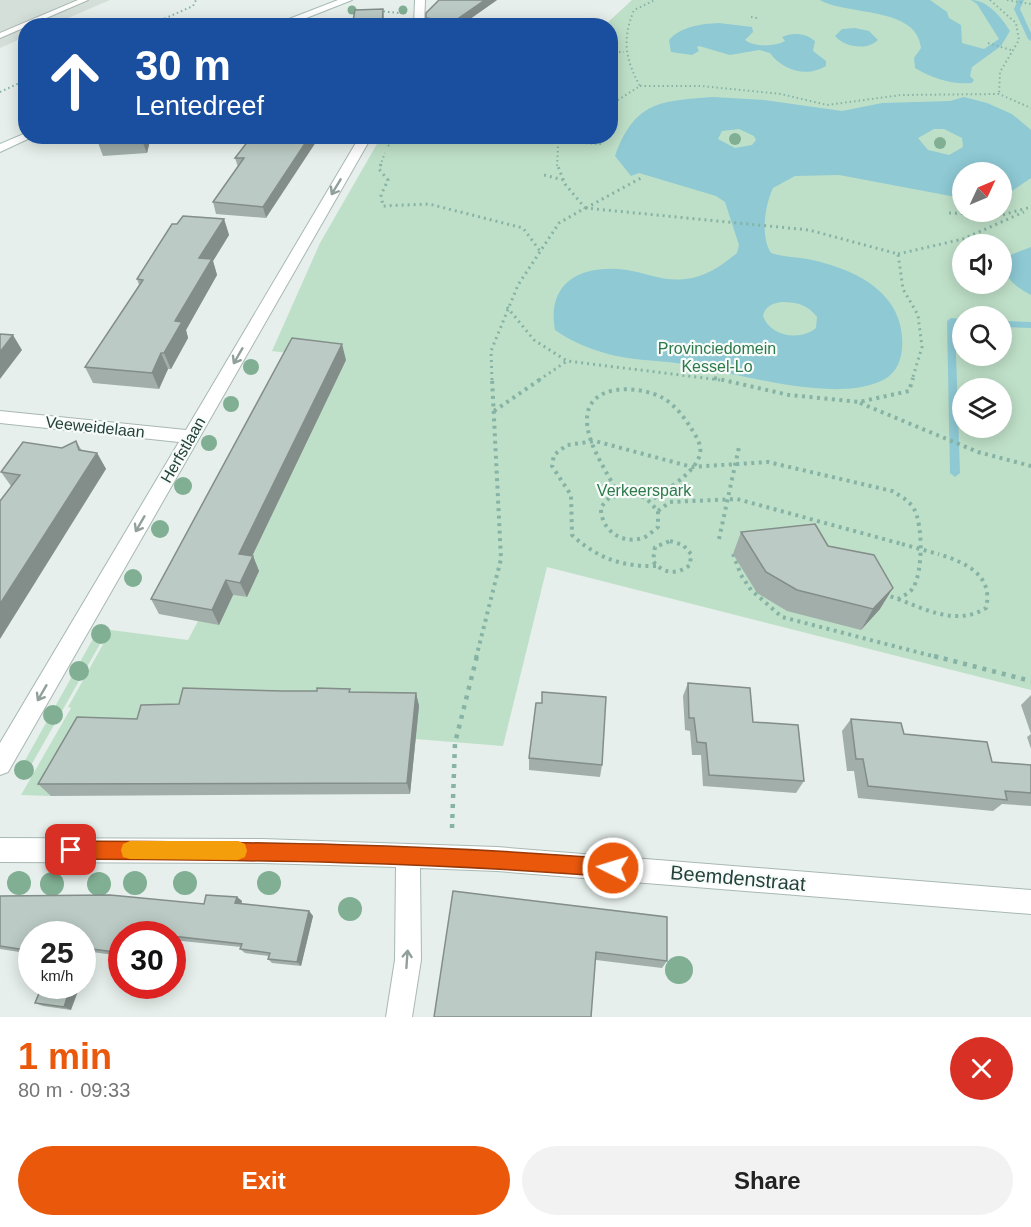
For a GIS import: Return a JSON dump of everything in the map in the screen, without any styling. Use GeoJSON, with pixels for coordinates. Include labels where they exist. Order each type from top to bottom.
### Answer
{"type":"FeatureCollection","features":[{"type":"Feature","properties":{"kind":"street"},"geometry":{"type":"LineString","coordinates":[[298,18],[342,2],[358,0]]}},
{"type":"Feature","properties":{"kind":"street"},"geometry":{"type":"LineString","coordinates":[[419,18],[420,1]]}},
{"type":"Feature","properties":{"kind":"street"},"geometry":{"type":"LineString","coordinates":[[0,148],[18,140]]}},
{"type":"Feature","properties":{"kind":"street","name":"Herfstlaan"},"geometry":{"type":"LineString","coordinates":[[0,764],[361,144]]}},
{"type":"Feature","properties":{"kind":"street","name":"Veeweidelaan"},"geometry":{"type":"LineString","coordinates":[[0,417],[191,437]]}},
{"type":"Feature","properties":{"kind":"street","name":"Beemdenstraat"},"geometry":{"type":"LineString","coordinates":[[0,850],[250,850],[497,858],[1031,902]]}},
{"type":"Feature","properties":{"kind":"street"},"geometry":{"type":"LineString","coordinates":[[399,1017],[408,960],[408,855]]}},
{"type":"Feature","properties":{"kind":"lane"},"geometry":{"type":"LineString","coordinates":[[42,18],[84,0]]}},
{"type":"Feature","properties":{"kind":"lane"},"geometry":{"type":"LineString","coordinates":[[0,36],[18,28]]}},
{"type":"Feature","properties":{"kind":"path"},"geometry":{"type":"LineString","coordinates":[[166,18],[193,6],[196,0]]}},
{"type":"Feature","properties":{"kind":"path"},"geometry":{"type":"LineString","coordinates":[[358,0],[380,11],[420,1]]}},
{"type":"Feature","properties":{"kind":"path"},"geometry":{"type":"LineString","coordinates":[[640,87],[624,58],[625,31],[634,10],[655,0]]}},
{"type":"Feature","properties":{"kind":"path"},"geometry":{"type":"LineString","coordinates":[[990,0],[1016,23],[1019,40],[1000,72],[999,94]]}},
{"type":"Feature","properties":{"kind":"path"},"geometry":{"type":"LineString","coordinates":[[1007,0],[1031,4]]}},
{"type":"Feature","properties":{"kind":"path"},"geometry":{"type":"LineString","coordinates":[[751,17],[757,18]]}},
{"type":"Feature","properties":{"kind":"path"},"geometry":{"type":"LineString","coordinates":[[988,43],[1014,51]]}},
{"type":"Feature","properties":{"kind":"path"},"geometry":{"type":"LineString","coordinates":[[618,52],[624,52]]}},
{"type":"Feature","properties":{"kind":"path"},"geometry":{"type":"LineString","coordinates":[[0,92],[18,84]]}},
{"type":"Feature","properties":{"kind":"path"},"geometry":{"type":"LineString","coordinates":[[618,100],[640,87],[700,86],[782,94],[827,105],[850,104],[901,95],[999,94],[1031,108]]}},
{"type":"Feature","properties":{"kind":"path"},"geometry":{"type":"LineString","coordinates":[[390,144],[379,169],[388,180],[381,195],[383,206],[429,204],[523,228],[540,251]]}},
{"type":"Feature","properties":{"kind":"path"},"geometry":{"type":"LineString","coordinates":[[558,144],[555,153],[558,171],[585,208],[809,230],[857,245],[898,254],[937,248],[977,235],[1031,207]]}},
{"type":"Feature","properties":{"kind":"path"},"geometry":{"type":"LineString","coordinates":[[544,175],[563,180]]}},
{"type":"Feature","properties":{"kind":"path"},"geometry":{"type":"LineString","coordinates":[[452,829],[454,743],[501,559],[491,351],[507,307],[559,223],[642,178]]}},
{"type":"Feature","properties":{"kind":"path"},"geometry":{"type":"LineString","coordinates":[[949,213],[988,215],[1024,212]]}},
{"type":"Feature","properties":{"kind":"path"},"geometry":{"type":"LineString","coordinates":[[859,402],[909,391],[922,347],[918,315],[903,289],[898,254]]}},
{"type":"Feature","properties":{"kind":"path"},"geometry":{"type":"LineString","coordinates":[[507,307],[534,340],[567,362],[704,376],[789,395],[859,402],[978,452],[1031,466]]}},
{"type":"Feature","properties":{"kind":"path"},"geometry":{"type":"LineString","coordinates":[[494,411],[567,362]]}},
{"type":"Feature","properties":{"kind":"path"},"geometry":{"type":"LineString","coordinates":[[618,494],[587,423],[589,407],[601,394],[617,389],[639,389],[664,399],[683,415],[698,440],[700,454],[692,468],[650,501]]}},
{"type":"Feature","properties":{"kind":"path"},"geometry":{"type":"LineString","coordinates":[[656,566],[652,551],[664,541],[683,545],[691,554],[690,565],[680,572],[667,572],[656,566],[639,567],[603,559],[586,549],[572,535],[571,495],[552,466],[554,455],[567,445],[595,441],[692,468],[768,462],[892,491],[907,500],[916,511],[921,533],[915,585],[909,593],[898,598]]}},
{"type":"Feature","properties":{"kind":"path"},"geometry":{"type":"LineString","coordinates":[[719,539],[739,447]]}},
{"type":"Feature","properties":{"kind":"path"},"geometry":{"type":"LineString","coordinates":[[618,494],[637,494],[650,501],[658,511],[658,527],[652,534],[634,540],[615,536],[607,531],[599,516],[603,502],[618,494]]}},
{"type":"Feature","properties":{"kind":"path"},"geometry":{"type":"LineString","coordinates":[[658,511],[670,502],[737,499],[965,563],[984,580],[989,590],[986,608],[978,614],[955,617],[876,592]]}},
{"type":"Feature","properties":{"kind":"path"},"geometry":{"type":"LineString","coordinates":[[733,554],[737,568],[753,595],[782,617],[1031,681]]}},
{"type":"Feature","properties":{"kind":"shaded area"},"geometry":{"type":"Polygon","coordinates":[[[0,0],[110,0],[68,18],[18,18],[18,40],[0,48],[0,0]]]}},
{"type":"Feature","properties":{"kind":"green space","name":"Provinciedomein Kessel-Lo"},"geometry":{"type":"Polygon","coordinates":[[[632,0],[1031,0],[1031,690],[547,567],[503,746],[415,739],[418,706],[188,717],[80,742],[51,796],[21,795],[71,708],[68,707],[111,630],[188,640],[198,621],[219,624],[233,595],[247,597],[246,569],[345,360],[272,351],[320,243],[377,144],[618,144],[618,18],[613,18],[632,0]]]}},
{"type":"Feature","properties":{"kind":"green space"},"geometry":{"type":"Polygon","coordinates":[[[99,628],[108,630],[25,776],[18,773],[99,628]]]}},
{"type":"Feature","properties":{"kind":"water"},"geometry":{"type":"Polygon","coordinates":[[[820,0],[930,0],[947,12],[949,18],[961,25],[962,43],[984,49],[999,39],[977,4],[971,0],[989,6],[1010,31],[1001,46],[972,67],[970,76],[974,80],[972,83],[950,82],[935,78],[915,68],[914,58],[921,48],[917,35],[907,25],[880,14],[832,5],[820,0]]]}},
{"type":"Feature","properties":{"kind":"water"},"geometry":{"type":"Polygon","coordinates":[[[719,23],[752,27],[753,32],[745,40],[759,45],[780,43],[785,41],[782,37],[791,34],[808,36],[815,41],[813,51],[826,61],[826,66],[819,70],[803,72],[788,68],[770,53],[759,50],[730,55],[699,46],[697,47],[699,51],[692,55],[671,52],[669,40],[674,35],[699,25],[719,23]]]}},
{"type":"Feature","properties":{"kind":"water"},"geometry":{"type":"Polygon","coordinates":[[[855,28],[869,31],[878,40],[868,46],[856,46],[844,43],[835,36],[842,29],[855,28]]]}},
{"type":"Feature","properties":{"kind":"water"},"geometry":{"type":"Polygon","coordinates":[[[713,97],[764,100],[842,111],[882,103],[950,101],[964,97],[987,103],[1012,114],[1031,130],[1031,178],[1012,191],[1012,162],[952,162],[952,196],[839,175],[795,176],[773,188],[765,220],[766,238],[771,253],[825,263],[859,277],[874,286],[887,298],[896,313],[901,329],[901,356],[894,372],[879,382],[852,388],[802,387],[676,363],[616,356],[574,341],[555,330],[556,299],[571,279],[583,273],[611,269],[678,280],[693,278],[725,262],[737,253],[739,245],[725,202],[716,196],[639,173],[631,176],[615,156],[631,124],[641,114],[652,107],[678,100],[713,97]],[[739,129],[722,131],[718,139],[735,148],[752,145],[756,140],[754,136],[739,129]],[[934,129],[918,138],[928,150],[949,155],[963,147],[962,138],[944,129],[934,129]],[[787,302],[773,304],[764,313],[763,316],[772,329],[786,335],[802,335],[816,328],[817,317],[810,310],[787,302]]]}},
{"type":"Feature","properties":{"kind":"water"},"geometry":{"type":"Polygon","coordinates":[[[1031,247],[1031,295],[1012,282],[1012,254],[1031,247]]]}},
{"type":"Feature","properties":{"kind":"building"},"geometry":{"type":"Polygon","coordinates":[[[439,0],[485,0],[459,18],[426,18],[426,13],[439,0]]]}},
{"type":"Feature","properties":{"kind":"building"},"geometry":{"type":"Polygon","coordinates":[[[383,9],[382,18],[354,18],[355,10],[383,9]]]}},
{"type":"Feature","properties":{"kind":"building"},"geometry":{"type":"Polygon","coordinates":[[[246,144],[305,144],[263,207],[213,202],[244,158],[235,158],[246,144]]]}},
{"type":"Feature","properties":{"kind":"building"},"geometry":{"type":"Polygon","coordinates":[[[183,216],[224,219],[199,258],[212,259],[175,321],[182,322],[164,353],[161,353],[152,373],[85,367],[143,280],[137,279],[172,224],[177,224],[183,216]]]}},
{"type":"Feature","properties":{"kind":"building"},"geometry":{"type":"Polygon","coordinates":[[[0,334],[13,335],[0,352],[0,334]]]}},
{"type":"Feature","properties":{"kind":"building"},"geometry":{"type":"Polygon","coordinates":[[[292,338],[342,344],[239,554],[253,556],[240,583],[226,580],[212,610],[151,599],[292,338]]]}},
{"type":"Feature","properties":{"kind":"building"},"geometry":{"type":"Polygon","coordinates":[[[76,441],[79,450],[97,453],[0,604],[0,501],[20,475],[1,472],[23,442],[62,448],[76,441]]]}},
{"type":"Feature","properties":{"kind":"building"},"geometry":{"type":"Polygon","coordinates":[[[815,524],[828,546],[874,555],[893,588],[873,609],[797,590],[766,572],[741,532],[815,524]]]}},
{"type":"Feature","properties":{"kind":"building"},"geometry":{"type":"Polygon","coordinates":[[[688,683],[750,688],[753,722],[798,725],[804,781],[709,775],[706,743],[697,742],[694,718],[689,718],[688,683]]]}},
{"type":"Feature","properties":{"kind":"building"},"geometry":{"type":"Polygon","coordinates":[[[183,688],[317,691],[317,688],[350,689],[349,692],[416,693],[407,783],[38,784],[77,717],[137,719],[141,705],[179,704],[183,688]]]}},
{"type":"Feature","properties":{"kind":"building"},"geometry":{"type":"Polygon","coordinates":[[[542,692],[606,697],[602,765],[529,758],[536,703],[542,703],[542,692]]]}},
{"type":"Feature","properties":{"kind":"building"},"geometry":{"type":"Polygon","coordinates":[[[851,719],[901,723],[904,734],[987,742],[992,762],[1031,765],[1031,793],[1005,791],[1007,800],[868,786],[863,759],[856,759],[851,719]]]}},
{"type":"Feature","properties":{"kind":"building"},"geometry":{"type":"Polygon","coordinates":[[[453,891],[667,917],[667,961],[596,952],[591,1017],[434,1017],[453,891]]]}},
{"type":"Feature","properties":{"kind":"building"},"geometry":{"type":"Polygon","coordinates":[[[110,895],[204,904],[206,895],[237,897],[235,903],[309,911],[297,962],[268,959],[270,953],[240,949],[242,944],[186,938],[186,921],[108,921],[108,951],[96,949],[96,921],[18,921],[18,949],[0,946],[0,896],[110,895]]]}},
{"type":"Feature","properties":{"kind":"building"},"geometry":{"type":"Polygon","coordinates":[[[37,999],[67,999],[64,1007],[35,1003],[37,999]]]}},
{"type":"Feature","properties":{"kind":"waterway"},"geometry":{"type":"LineString","coordinates":[[1021,0],[1017,9],[1031,39]]}},
{"type":"Feature","properties":{"kind":"waterway"},"geometry":{"type":"LineString","coordinates":[[952,321],[952,359]]}},
{"type":"Feature","properties":{"kind":"waterway"},"geometry":{"type":"LineString","coordinates":[[1012,324],[1031,325]]}},
{"type":"Feature","properties":{"kind":"waterway"},"geometry":{"type":"LineString","coordinates":[[952,366],[955,473]]}},
{"type":"Feature","properties":{"kind":"slow traffic"},"geometry":{"type":"LineString","coordinates":[[130,850],[238,851]]}},
{"type":"Feature","properties":{"kind":"route"},"geometry":{"type":"LineString","coordinates":[[71,850],[262,851],[408,855],[497,858],[613,868]]}},
{"type":"Feature","properties":{"kind":"park label","name":"Verkeerspark"},"geometry":{"type":"Point","coordinates":[644,490]}}]}
